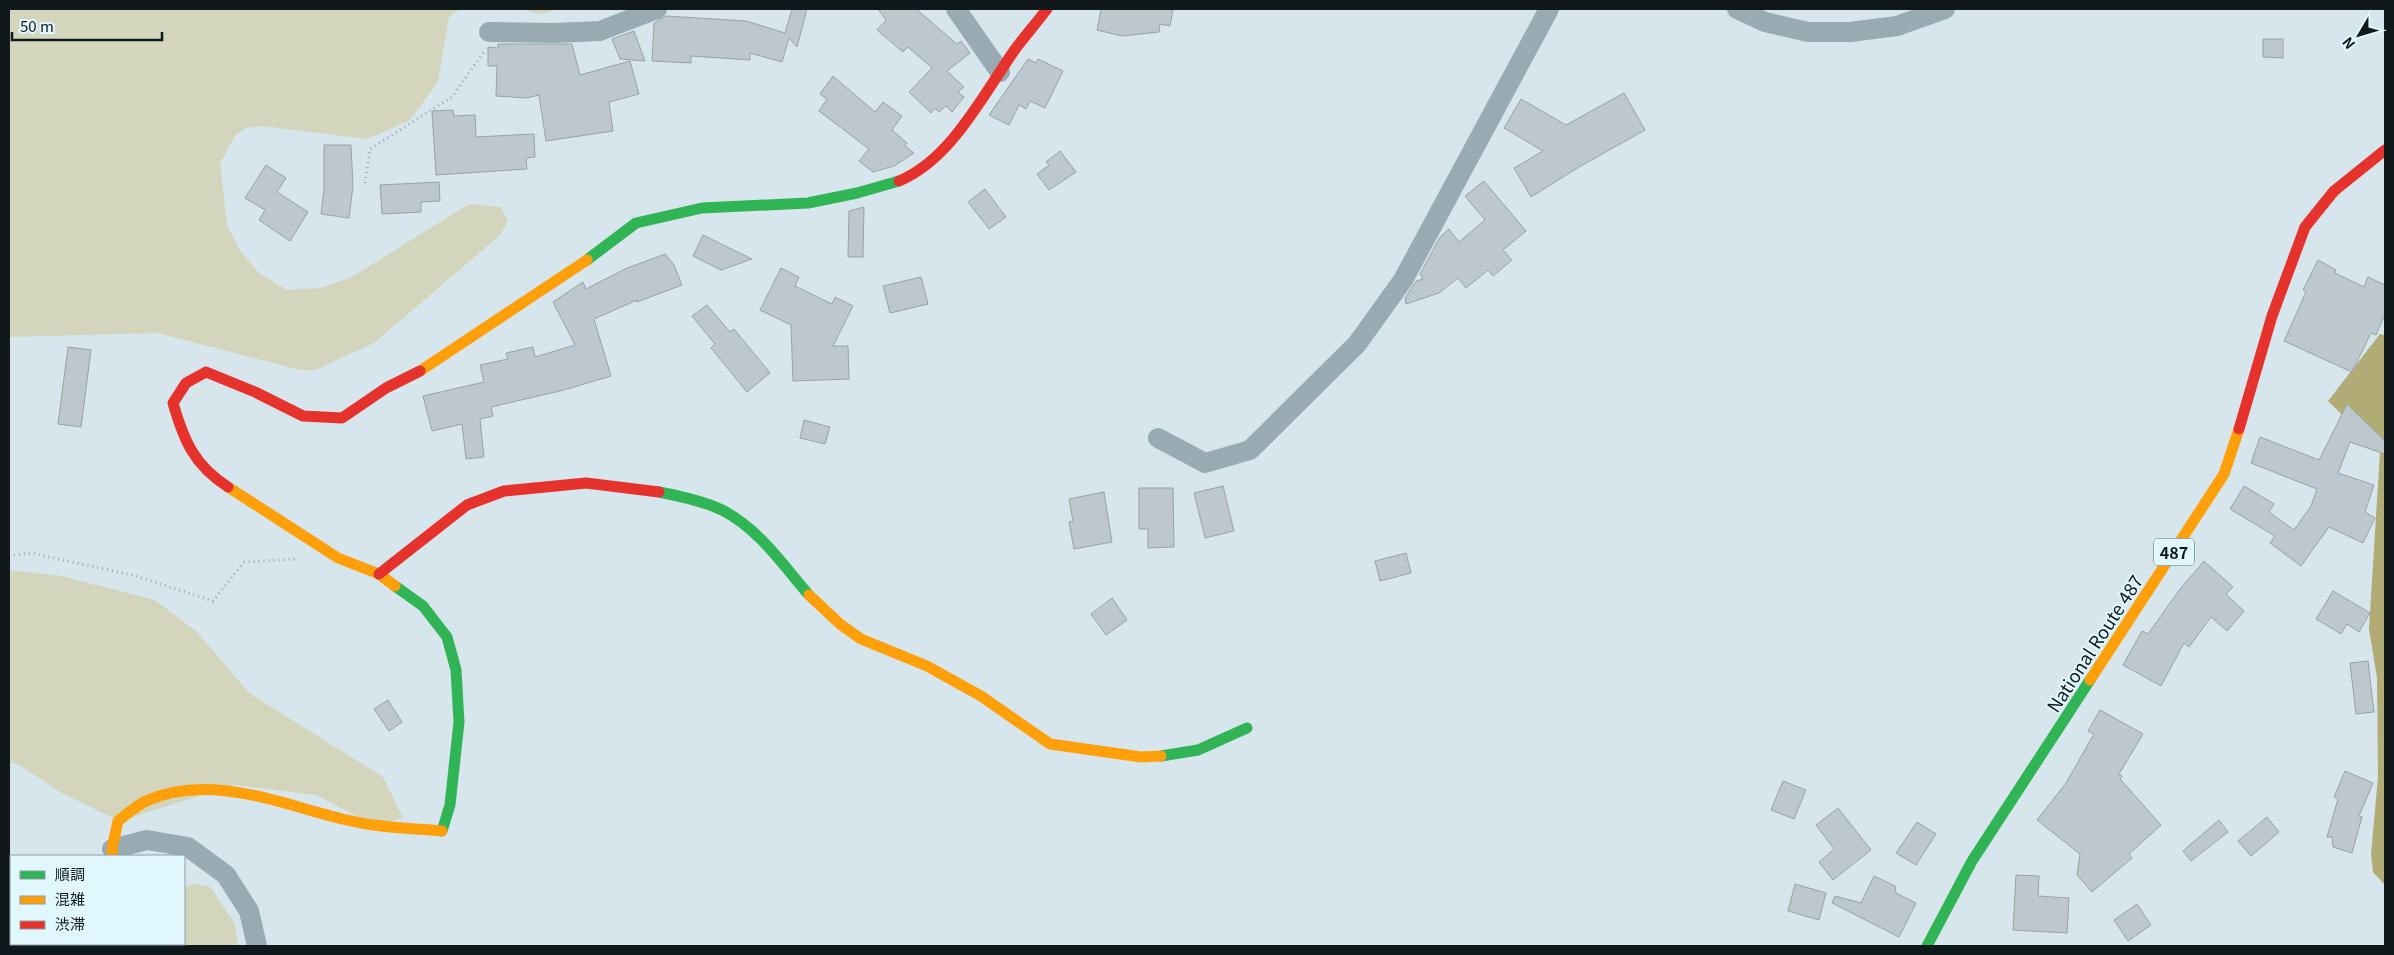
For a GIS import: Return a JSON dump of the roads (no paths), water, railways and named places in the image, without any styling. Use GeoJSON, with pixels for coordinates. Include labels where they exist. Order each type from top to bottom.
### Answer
{"type":"FeatureCollection","features":[{"type":"Feature","properties":{"kind":"main road"},"geometry":{"type":"LineString","coordinates":[[113,852],[118,820],[146,801],[180,791],[210,789],[264,797],[348,821],[444,831],[445,817],[450,805],[459,722],[456,670],[447,637],[423,606],[379,574],[338,558],[209,475],[183,437],[173,403],[186,383],[206,372],[255,392],[303,416],[342,418],[386,388],[431,365],[579,266],[636,223],[702,208],[808,203],[857,193],[901,180],[931,161],[961,129],[1000,72],[1047,9]]}},
{"type":"Feature","properties":{"kind":"main road","name":"National Route 487"},"geometry":{"type":"LineString","coordinates":[[1927,946],[1972,860],[2224,474],[2241,429],[2279,293],[2307,224],[2329,195],[2349,175],[2385,150]]}},
{"type":"Feature","properties":{"kind":"main road"},"geometry":{"type":"LineString","coordinates":[[379,574],[467,505],[504,491],[586,483],[643,489],[684,497],[722,510],[757,535],[815,601],[840,624],[861,639],[927,666],[981,696],[1050,744],[1141,757],[1176,755],[1198,750],[1247,728]]}},
{"type":"Feature","properties":{"kind":"street"},"geometry":{"type":"LineString","coordinates":[[489,32],[554,33],[600,31],[657,9]]}},
{"type":"Feature","properties":{"kind":"street"},"geometry":{"type":"LineString","coordinates":[[956,9],[1000,72]]}},
{"type":"Feature","properties":{"kind":"street"},"geometry":{"type":"LineString","coordinates":[[1158,438],[1205,463],[1250,450],[1357,344],[1403,280],[1549,9]]}},
{"type":"Feature","properties":{"kind":"street"},"geometry":{"type":"LineString","coordinates":[[1737,9],[1765,22],[1808,32],[1850,32],[1897,26],[1945,9]]}},
{"type":"Feature","properties":{"kind":"street"},"geometry":{"type":"LineString","coordinates":[[113,852],[147,840],[188,848],[226,875],[249,911],[257,946]]}}]}
